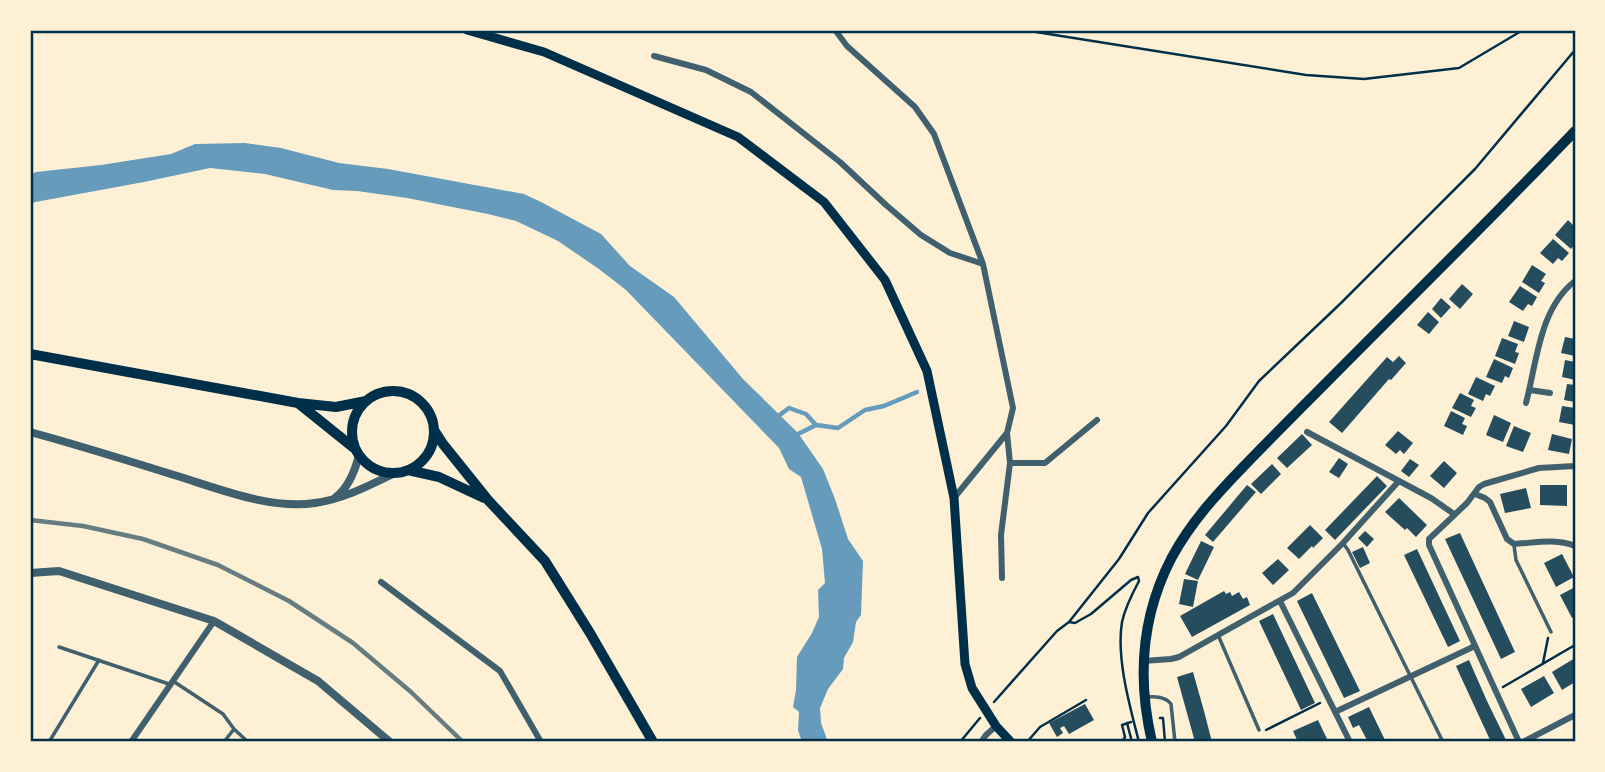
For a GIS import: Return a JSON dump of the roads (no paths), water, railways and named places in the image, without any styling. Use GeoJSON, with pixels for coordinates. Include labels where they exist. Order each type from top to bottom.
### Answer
{"type":"FeatureCollection","features":[{"type":"Feature","properties":{"kind":"main road"},"geometry":{"type":"LineString","coordinates":[[467,30],[544,52],[738,137],[824,202],[886,280],[927,371],[954,498],[965,664],[972,688],[996,726],[1011,742]]}},
{"type":"Feature","properties":{"kind":"main road"},"geometry":{"type":"LineString","coordinates":[[1152,742],[1147,722],[1142,662],[1149,616],[1171,559],[1197,517],[1257,452],[1575,131]]}},
{"type":"Feature","properties":{"kind":"main road"},"geometry":{"type":"LineString","coordinates":[[30,354],[298,403],[336,407],[366,401]]}},
{"type":"Feature","properties":{"kind":"main road"},"geometry":{"type":"LineString","coordinates":[[357,452],[352,436],[352,423],[357,411],[377,394],[402,392],[425,405],[434,429],[433,443],[427,454],[419,464],[408,471]]}},
{"type":"Feature","properties":{"kind":"main road"},"geometry":{"type":"LineString","coordinates":[[298,403],[371,467],[383,472],[408,471],[439,477],[488,500]]}},
{"type":"Feature","properties":{"kind":"main road"},"geometry":{"type":"LineString","coordinates":[[434,429],[488,500],[545,561],[653,742]]}},
{"type":"Feature","properties":{"kind":"street"},"geometry":{"type":"LineString","coordinates":[[835,30],[847,46],[915,107],[934,134],[983,264],[1013,408],[1007,433],[1010,463],[1001,535],[1002,578]]}},
{"type":"Feature","properties":{"kind":"street"},"geometry":{"type":"LineString","coordinates":[[654,56],[706,70],[751,92],[840,162],[921,235],[950,253],[983,264]]}},
{"type":"Feature","properties":{"kind":"street"},"geometry":{"type":"LineString","coordinates":[[1527,403],[1548,319],[1557,301],[1575,281]]}},
{"type":"Feature","properties":{"kind":"street"},"geometry":{"type":"LineString","coordinates":[[1530,390],[1550,393]]}},
{"type":"Feature","properties":{"kind":"street"},"geometry":{"type":"LineString","coordinates":[[1010,463],[1045,463],[1097,420]]}},
{"type":"Feature","properties":{"kind":"street"},"geometry":{"type":"LineString","coordinates":[[30,432],[236,495],[298,505],[331,500],[361,490],[396,473]]}},
{"type":"Feature","properties":{"kind":"street"},"geometry":{"type":"LineString","coordinates":[[1307,432],[1439,503],[1454,514]]}},
{"type":"Feature","properties":{"kind":"street"},"geometry":{"type":"LineString","coordinates":[[954,498],[1007,433]]}},
{"type":"Feature","properties":{"kind":"street"},"geometry":{"type":"LineString","coordinates":[[331,500],[344,491],[355,471],[357,452]]}},
{"type":"Feature","properties":{"kind":"street"},"geometry":{"type":"LineString","coordinates":[[1575,466],[1539,468],[1484,484],[1429,539],[1429,545],[1521,742],[1575,715]]}},
{"type":"Feature","properties":{"kind":"street"},"geometry":{"type":"LineString","coordinates":[[1142,662],[1179,657],[1280,601],[1303,584],[1398,482]]}},
{"type":"Feature","properties":{"kind":"street"},"geometry":{"type":"LineString","coordinates":[[1475,494],[1490,502],[1507,539],[1514,544],[1535,541],[1566,542],[1575,546]]}},
{"type":"Feature","properties":{"kind":"street"},"geometry":{"type":"LineString","coordinates":[[30,573],[60,571],[214,621],[318,681],[384,740]]}},
{"type":"Feature","properties":{"kind":"street"},"geometry":{"type":"LineString","coordinates":[[381,582],[500,671],[541,742]]}},
{"type":"Feature","properties":{"kind":"street"},"geometry":{"type":"LineString","coordinates":[[1280,601],[1350,742]]}},
{"type":"Feature","properties":{"kind":"street"},"geometry":{"type":"LineString","coordinates":[[131,742],[214,621]]}},
{"type":"Feature","properties":{"kind":"street"},"geometry":{"type":"LineString","coordinates":[[1335,712],[1475,646]]}},
{"type":"Feature","properties":{"kind":"street"},"geometry":{"type":"LineString","coordinates":[[981,742],[996,726]]}},
{"type":"Feature","properties":{"kind":"lane"},"geometry":{"type":"LineString","coordinates":[[1343,543],[1443,742]]}},
{"type":"Feature","properties":{"kind":"lane"},"geometry":{"type":"LineString","coordinates":[[1514,544],[1516,560],[1551,632]]}},
{"type":"Feature","properties":{"kind":"lane"},"geometry":{"type":"LineString","coordinates":[[1218,635],[1259,730]]}},
{"type":"Feature","properties":{"kind":"lane"},"geometry":{"type":"LineString","coordinates":[[59,647],[172,682],[222,714],[233,729],[248,742]]}},
{"type":"Feature","properties":{"kind":"lane"},"geometry":{"type":"LineString","coordinates":[[50,742],[100,660]]}},
{"type":"Feature","properties":{"kind":"lane"},"geometry":{"type":"LineString","coordinates":[[1144,697],[1162,698],[1171,704],[1175,742]]}},
{"type":"Feature","properties":{"kind":"lane"},"geometry":{"type":"LineString","coordinates":[[224,742],[233,729]]}},
{"type":"Feature","properties":{"kind":"water"},"geometry":{"type":"Polygon","coordinates":[[[245,143],[281,148],[339,163],[388,169],[524,194],[601,234],[630,266],[674,297],[743,379],[798,433],[823,469],[848,539],[863,561],[861,615],[856,622],[853,642],[844,658],[843,669],[828,689],[820,708],[821,723],[828,742],[802,742],[798,730],[799,712],[793,707],[797,657],[819,617],[818,590],[825,583],[822,549],[801,477],[789,469],[779,448],[626,290],[558,241],[516,221],[488,214],[407,198],[333,190],[265,174],[210,168],[30,203],[30,175],[36,172],[171,154],[195,144],[245,143]]]}},
{"type":"Feature","properties":{"kind":"waterway"},"geometry":{"type":"LineString","coordinates":[[796,435],[816,425],[838,428],[865,410],[884,406],[917,392]]}},
{"type":"Feature","properties":{"kind":"waterway"},"geometry":{"type":"LineString","coordinates":[[777,417],[789,408],[806,414],[816,425]]}},
{"type":"Feature","properties":{"kind":"railway"},"geometry":{"type":"LineString","coordinates":[[30,520],[83,526],[143,539],[218,565],[289,601],[353,643],[411,692],[463,742]]}}]}
